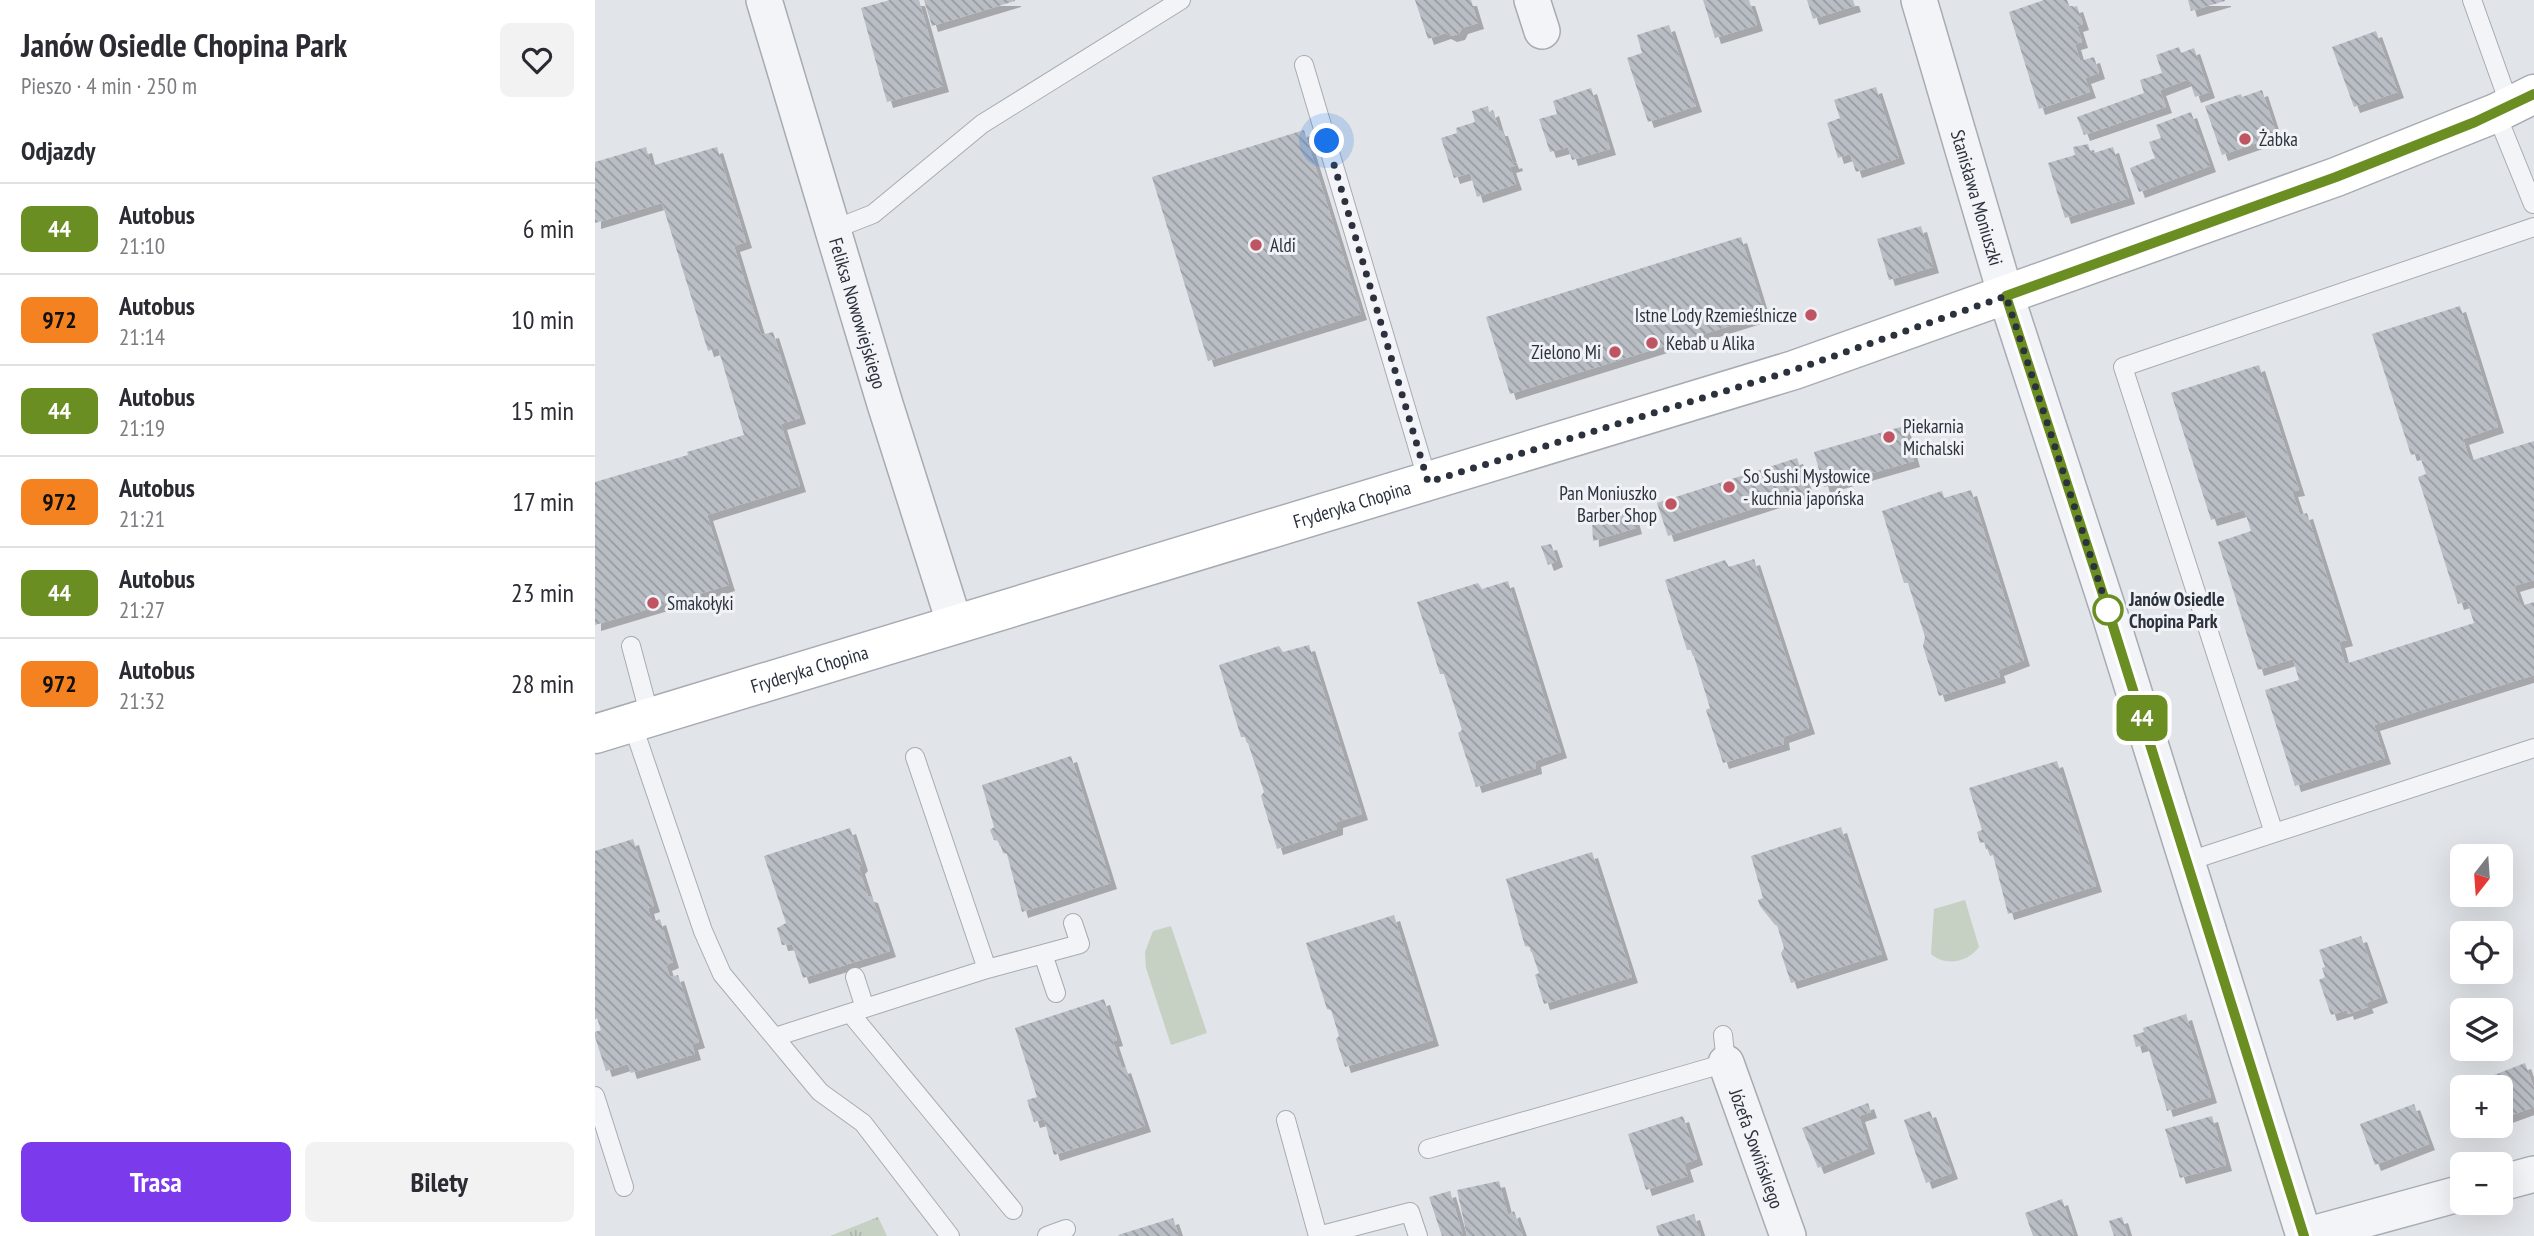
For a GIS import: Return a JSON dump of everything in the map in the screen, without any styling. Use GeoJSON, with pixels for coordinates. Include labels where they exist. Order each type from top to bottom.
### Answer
{"type":"FeatureCollection","features":[{"type":"Feature","properties":{"kind":"street","name":"Feliksa Nowowiejskiego"},"geometry":{"type":"LineString","coordinates":[[764,0],[832,230],[955,625]]}},
{"type":"Feature","properties":{"kind":"street","name":"Stanisława Moniuszki"},"geometry":{"type":"LineString","coordinates":[[1919,0],[2006,296],[2112,621],[2305,1236]]}},
{"type":"Feature","properties":{"kind":"street","name":"Fryderyka Chopina"},"geometry":{"type":"LineString","coordinates":[[595,734],[1794,370],[2336,177],[2513,104]]}},
{"type":"Feature","properties":{"kind":"street","name":"Józefa Sowińskiego"},"geometry":{"type":"LineString","coordinates":[[1725,1049],[1788,1236]]}},
{"type":"Feature","properties":{"kind":"street"},"geometry":{"type":"LineString","coordinates":[[2513,1180],[2534,1174]]}},
{"type":"Feature","properties":{"kind":"street"},"geometry":{"type":"LineString","coordinates":[[2305,1236],[2450,1196]]}},
{"type":"Feature","properties":{"kind":"lane"},"geometry":{"type":"LineString","coordinates":[[832,230],[873,214],[982,124],[1181,0]]}},
{"type":"Feature","properties":{"kind":"lane"},"geometry":{"type":"LineString","coordinates":[[2472,0],[2513,104],[2534,206]]}},
{"type":"Feature","properties":{"kind":"lane"},"geometry":{"type":"LineString","coordinates":[[1304,65],[1428,482]]}},
{"type":"Feature","properties":{"kind":"lane"},"geometry":{"type":"LineString","coordinates":[[2274,833],[2123,367],[2534,227]]}},
{"type":"Feature","properties":{"kind":"lane"},"geometry":{"type":"LineString","coordinates":[[631,646],[641,720],[703,931],[722,974],[820,1092],[863,1123],[950,1236]]}},
{"type":"Feature","properties":{"kind":"lane"},"geometry":{"type":"LineString","coordinates":[[2186,862],[2534,748]]}},
{"type":"Feature","properties":{"kind":"lane"},"geometry":{"type":"LineString","coordinates":[[915,757],[987,969]]}},
{"type":"Feature","properties":{"kind":"lane"},"geometry":{"type":"LineString","coordinates":[[775,1037],[987,969],[1080,944],[1073,923]]}},
{"type":"Feature","properties":{"kind":"lane"},"geometry":{"type":"LineString","coordinates":[[1043,954],[1056,993]]}},
{"type":"Feature","properties":{"kind":"lane"},"geometry":{"type":"LineString","coordinates":[[855,977],[857,1011],[1013,1210]]}},
{"type":"Feature","properties":{"kind":"lane"},"geometry":{"type":"LineString","coordinates":[[1428,1149],[1725,1049]]}},
{"type":"Feature","properties":{"kind":"lane"},"geometry":{"type":"LineString","coordinates":[[595,1096],[624,1187]]}},
{"type":"Feature","properties":{"kind":"lane"},"geometry":{"type":"LineString","coordinates":[[1286,1120],[1318,1236],[1410,1212],[1418,1236]]}},
{"type":"Feature","properties":{"kind":"lane"},"geometry":{"type":"LineString","coordinates":[[1047,1236],[1066,1229]]}},
{"type":"Feature","properties":{"kind":"green space"},"geometry":{"type":"Polygon","coordinates":[[[1965,900],[1979,947],[1969,956],[1957,961],[1937,958],[1931,954],[1934,909],[1965,900]]]}},
{"type":"Feature","properties":{"kind":"green space"},"geometry":{"type":"Polygon","coordinates":[[[1171,926],[1207,1033],[1171,1045],[1146,968],[1145,952],[1153,931],[1171,926]]]}},
{"type":"Feature","properties":{"kind":"green space"},"geometry":{"type":"Polygon","coordinates":[[[878,1217],[887,1236],[830,1236],[878,1217]]]}},
{"type":"Feature","properties":{"kind":"building"},"geometry":{"type":"Polygon","coordinates":[[[890,0],[919,0],[943,86],[887,102],[861,8],[890,0]]]}},
{"type":"Feature","properties":{"kind":"building"},"geometry":{"type":"Polygon","coordinates":[[[924,0],[1015,0],[1015,1],[932,26],[924,0]]]}},
{"type":"Feature","properties":{"kind":"building"},"geometry":{"type":"Polygon","coordinates":[[[1415,0],[1471,0],[1478,23],[1462,28],[1459,34],[1451,36],[1445,33],[1428,39],[1415,0]]]}},
{"type":"Feature","properties":{"kind":"building"},"geometry":{"type":"Polygon","coordinates":[[[1703,0],[1749,0],[1757,25],[1715,38],[1703,0]]]}},
{"type":"Feature","properties":{"kind":"building"},"geometry":{"type":"Polygon","coordinates":[[[1807,0],[1853,0],[1855,6],[1813,19],[1807,0]]]}},
{"type":"Feature","properties":{"kind":"building"},"geometry":{"type":"Polygon","coordinates":[[[2044,0],[2067,0],[2070,8],[2077,6],[2083,24],[2077,26],[2082,42],[2075,44],[2080,61],[2094,57],[2099,73],[2085,78],[2090,92],[2039,109],[2009,12],[2044,0]]]}},
{"type":"Feature","properties":{"kind":"building"},"geometry":{"type":"Polygon","coordinates":[[[2188,0],[2225,0],[2225,1],[2191,11],[2188,0]]]}},
{"type":"Feature","properties":{"kind":"building"},"geometry":{"type":"Polygon","coordinates":[[[1669,25],[1696,106],[1648,122],[1627,58],[1642,53],[1637,35],[1669,25]]]}},
{"type":"Feature","properties":{"kind":"building"},"geometry":{"type":"Polygon","coordinates":[[[2376,31],[2398,92],[2354,107],[2332,47],[2376,31]]]}},
{"type":"Feature","properties":{"kind":"building"},"geometry":{"type":"Polygon","coordinates":[[[2179,47],[2181,53],[2194,48],[2209,92],[2195,97],[2189,79],[2160,90],[2166,107],[2084,135],[2077,117],[2144,93],[2140,80],[2162,73],[2156,55],[2179,47]]]}},
{"type":"Feature","properties":{"kind":"building"},"geometry":{"type":"Polygon","coordinates":[[[1876,87],[1899,158],[1856,172],[1850,154],[1838,158],[1827,123],[1840,118],[1834,100],[1876,87]]]}},
{"type":"Feature","properties":{"kind":"building"},"geometry":{"type":"Polygon","coordinates":[[[1591,88],[1610,149],[1572,160],[1568,147],[1550,152],[1539,119],[1557,114],[1553,101],[1591,88]]]}},
{"type":"Feature","properties":{"kind":"building"},"geometry":{"type":"Polygon","coordinates":[[[2262,90],[2277,136],[2222,155],[2205,106],[2262,90]]]}},
{"type":"Feature","properties":{"kind":"building"},"geometry":{"type":"Polygon","coordinates":[[[1488,106],[1489,112],[1493,110],[1499,130],[1502,130],[1513,163],[1516,162],[1517,165],[1510,167],[1516,184],[1477,197],[1470,173],[1454,178],[1441,138],[1457,133],[1456,128],[1475,122],[1472,111],[1488,106]]]}},
{"type":"Feature","properties":{"kind":"building"},"geometry":{"type":"Polygon","coordinates":[[[2191,112],[2210,166],[2139,192],[2130,168],[2155,158],[2149,142],[2161,138],[2156,125],[2191,112]]]}},
{"type":"Feature","properties":{"kind":"building","name":"Aldi"},"geometry":{"type":"Polygon","coordinates":[[[1304,130],[1361,314],[1208,361],[1152,177],[1304,130]]]}},
{"type":"Feature","properties":{"kind":"building"},"geometry":{"type":"Polygon","coordinates":[[[2088,144],[2090,151],[2094,153],[2113,147],[2129,198],[2065,218],[2048,163],[2075,155],[2073,147],[2088,144]]]}},
{"type":"Feature","properties":{"kind":"building"},"geometry":{"type":"Polygon","coordinates":[[[646,147],[651,166],[717,147],[746,242],[734,246],[761,335],[773,332],[800,418],[781,424],[800,486],[707,515],[729,585],[595,625],[595,482],[688,455],[687,452],[744,435],[718,348],[708,351],[662,203],[595,223],[595,162],[646,147]]]}},
{"type":"Feature","properties":{"kind":"building"},"geometry":{"type":"Polygon","coordinates":[[[1921,226],[1933,267],[1889,280],[1877,239],[1921,226]]]}},
{"type":"Feature","properties":{"kind":"building"},"geometry":{"type":"Polygon","coordinates":[[[1741,237],[1765,315],[1510,394],[1486,317],[1741,237]]]}},
{"type":"Feature","properties":{"kind":"building"},"geometry":{"type":"Polygon","coordinates":[[[2460,306],[2498,427],[2463,439],[2470,461],[2534,441],[2534,580],[2514,586],[2521,606],[2534,602],[2534,675],[2374,725],[2385,758],[2295,786],[2265,690],[2299,680],[2293,659],[2258,670],[2218,542],[2251,531],[2248,521],[2244,510],[2211,520],[2171,393],[2259,365],[2299,490],[2292,491],[2300,515],[2307,513],[2347,640],[2339,642],[2345,664],[2474,623],[2467,601],[2458,604],[2418,477],[2426,474],[2419,453],[2411,455],[2372,334],[2460,306]]]}},
{"type":"Feature","properties":{"kind":"building"},"geometry":{"type":"Polygon","coordinates":[[[1904,426],[1914,461],[1824,487],[1814,452],[1904,426]]]}},
{"type":"Feature","properties":{"kind":"building"},"geometry":{"type":"Polygon","coordinates":[[[1797,458],[1808,491],[1668,536],[1657,503],[1797,458]]]}},
{"type":"Feature","properties":{"kind":"building"},"geometry":{"type":"Polygon","coordinates":[[[1971,490],[2024,660],[1998,670],[2000,677],[1939,696],[1923,646],[1925,637],[1908,583],[1904,583],[1882,511],[1942,491],[1944,498],[1971,490]]]}},
{"type":"Feature","properties":{"kind":"building"},"geometry":{"type":"Polygon","coordinates":[[[1631,510],[1636,528],[1593,541],[1592,521],[1631,510]]]}},
{"type":"Feature","properties":{"kind":"building"},"geometry":{"type":"Polygon","coordinates":[[[1551,544],[1557,561],[1548,565],[1541,546],[1551,544]]]}},
{"type":"Feature","properties":{"kind":"building"},"geometry":{"type":"Polygon","coordinates":[[[1754,559],[1809,728],[1783,737],[1784,744],[1723,763],[1706,710],[1710,708],[1692,650],[1687,650],[1665,580],[1725,560],[1729,567],[1754,559]]]}},
{"type":"Feature","properties":{"kind":"building"},"geometry":{"type":"Polygon","coordinates":[[[1508,581],[1561,752],[1535,761],[1536,768],[1476,787],[1458,733],[1462,730],[1444,674],[1440,674],[1417,602],[1478,583],[1482,589],[1508,581]]]}},
{"type":"Feature","properties":{"kind":"building"},"geometry":{"type":"Polygon","coordinates":[[[1309,645],[1362,814],[1337,822],[1337,829],[1277,849],[1261,796],[1264,792],[1246,737],[1241,737],[1219,665],[1279,646],[1283,652],[1309,645]]]}},
{"type":"Feature","properties":{"kind":"building"},"geometry":{"type":"Polygon","coordinates":[[[1071,756],[1111,883],[1022,912],[1007,854],[1003,853],[999,841],[994,840],[990,830],[994,827],[982,785],[1071,756]]]}},
{"type":"Feature","properties":{"kind":"building"},"geometry":{"type":"Polygon","coordinates":[[[2057,761],[2096,886],[2008,914],[1993,855],[1990,856],[1985,842],[1980,843],[1977,832],[1982,830],[1969,788],[2057,761]]]}},
{"type":"Feature","properties":{"kind":"building"},"geometry":{"type":"Polygon","coordinates":[[[1841,827],[1882,954],[1791,983],[1781,953],[1784,948],[1777,925],[1758,900],[1763,898],[1751,856],[1841,827]]]}},
{"type":"Feature","properties":{"kind":"building"},"geometry":{"type":"Polygon","coordinates":[[[850,828],[862,865],[859,868],[868,896],[872,897],[890,951],[803,978],[792,944],[782,945],[777,928],[786,923],[764,856],[850,828]]]}},
{"type":"Feature","properties":{"kind":"building"},"geometry":{"type":"Polygon","coordinates":[[[633,839],[654,906],[648,908],[652,922],[660,919],[673,962],[666,965],[670,977],[678,975],[699,1042],[692,1044],[695,1054],[631,1073],[628,1064],[606,1071],[595,1037],[595,1032],[601,1030],[597,1018],[595,1019],[595,851],[633,839]]]}},
{"type":"Feature","properties":{"kind":"building"},"geometry":{"type":"Polygon","coordinates":[[[1592,852],[1632,977],[1544,1004],[1535,975],[1539,973],[1530,947],[1525,946],[1506,879],[1592,852]]]}},
{"type":"Feature","properties":{"kind":"building"},"geometry":{"type":"Polygon","coordinates":[[[1394,915],[1433,1040],[1345,1067],[1331,1010],[1327,1009],[1306,943],[1394,915]]]}},
{"type":"Feature","properties":{"kind":"building"},"geometry":{"type":"Polygon","coordinates":[[[2361,936],[2382,997],[2366,1003],[2368,1007],[2348,1014],[2347,1010],[2331,1015],[2319,980],[2325,977],[2322,968],[2325,967],[2319,950],[2361,936]]]}},
{"type":"Feature","properties":{"kind":"building"},"geometry":{"type":"Polygon","coordinates":[[[1104,999],[1117,1040],[1113,1041],[1145,1126],[1054,1155],[1044,1119],[1034,1122],[1027,1100],[1037,1097],[1015,1028],[1104,999]]]}},
{"type":"Feature","properties":{"kind":"building"},"geometry":{"type":"Polygon","coordinates":[[[2186,1014],[2211,1097],[2167,1111],[2147,1044],[2136,1047],[2133,1035],[2144,1032],[2143,1028],[2186,1014]]]}},
{"type":"Feature","properties":{"kind":"building"},"geometry":{"type":"Polygon","coordinates":[[[2525,1063],[2534,1088],[2534,1107],[2513,1115],[2513,1075],[2494,1075],[2525,1063]]]}},
{"type":"Feature","properties":{"kind":"building"},"geometry":{"type":"Polygon","coordinates":[[[1868,1103],[1871,1112],[1859,1116],[1869,1148],[1818,1168],[1802,1128],[1868,1103]]]}},
{"type":"Feature","properties":{"kind":"building"},"geometry":{"type":"Polygon","coordinates":[[[2414,1104],[2429,1144],[2375,1165],[2360,1124],[2414,1104]]]}},
{"type":"Feature","properties":{"kind":"building"},"geometry":{"type":"Polygon","coordinates":[[[1930,1111],[1952,1173],[1926,1183],[1904,1120],[1930,1111]]]}},
{"type":"Feature","properties":{"kind":"building"},"geometry":{"type":"Polygon","coordinates":[[[1683,1116],[1697,1159],[1684,1164],[1688,1176],[1646,1190],[1628,1134],[1683,1116]]]}},
{"type":"Feature","properties":{"kind":"building"},"geometry":{"type":"Polygon","coordinates":[[[2212,1116],[2226,1165],[2180,1178],[2165,1129],[2212,1116]]]}},
{"type":"Feature","properties":{"kind":"building"},"geometry":{"type":"Polygon","coordinates":[[[1499,1181],[1508,1215],[1514,1211],[1523,1236],[1467,1236],[1457,1190],[1499,1181]]]}},
{"type":"Feature","properties":{"kind":"building"},"geometry":{"type":"Polygon","coordinates":[[[1450,1191],[1463,1236],[1442,1236],[1429,1197],[1450,1191]]]}},
{"type":"Feature","properties":{"kind":"building"},"geometry":{"type":"Polygon","coordinates":[[[2062,1199],[2074,1236],[2033,1236],[2025,1213],[2062,1199]]]}},
{"type":"Feature","properties":{"kind":"building"},"geometry":{"type":"Polygon","coordinates":[[[1694,1214],[1701,1236],[1659,1236],[1656,1226],[1694,1214]]]}},
{"type":"Feature","properties":{"kind":"building"},"geometry":{"type":"Polygon","coordinates":[[[2122,1217],[2128,1236],[2114,1236],[2109,1221],[2122,1217]]]}},
{"type":"Feature","properties":{"kind":"building"},"geometry":{"type":"Polygon","coordinates":[[[1173,1218],[1179,1236],[1118,1235],[1173,1218]]]}},
{"type":"Feature","properties":{"kind":"bus line","name":"44"},"geometry":{"type":"LineString","coordinates":[[2304,1236],[2108,610],[2006,296],[2336,177],[2475,122],[2534,94]]}},
{"type":"Feature","properties":{"kind":"place","name":"Żabka"},"geometry":{"type":"Point","coordinates":[2245,139]}},
{"type":"Feature","properties":{"kind":"place","name":"Aldi"},"geometry":{"type":"Point","coordinates":[1256,245]}},
{"type":"Feature","properties":{"kind":"place","name":"Istne Lody Rzemieślnicze"},"geometry":{"type":"Point","coordinates":[1811,315]}},
{"type":"Feature","properties":{"kind":"place","name":"Kebab u Alika"},"geometry":{"type":"Point","coordinates":[1652,343]}},
{"type":"Feature","properties":{"kind":"place","name":"Zielono Mi"},"geometry":{"type":"Point","coordinates":[1615,352]}},
{"type":"Feature","properties":{"kind":"place","name":"Piekarnia Michalski"},"geometry":{"type":"Point","coordinates":[1889,437]}},
{"type":"Feature","properties":{"kind":"place","name":"So Sushi Mysłowice - kuchnia japońska"},"geometry":{"type":"Point","coordinates":[1729,487]}},
{"type":"Feature","properties":{"kind":"place","name":"Pan Moniuszko Barber Shop"},"geometry":{"type":"Point","coordinates":[1671,504]}},
{"type":"Feature","properties":{"kind":"place","name":"Smakołyki"},"geometry":{"type":"Point","coordinates":[653,603]}},
{"type":"Feature","properties":{"kind":"place","name":"Janów Osiedle Chopina Park"},"geometry":{"type":"Point","coordinates":[2108,610]}},
{"type":"Feature","properties":{"kind":"route"},"geometry":{"type":"LineString","coordinates":[[1327,141],[1428,482],[1794,370],[2006,296],[2108,610]]}}]}
